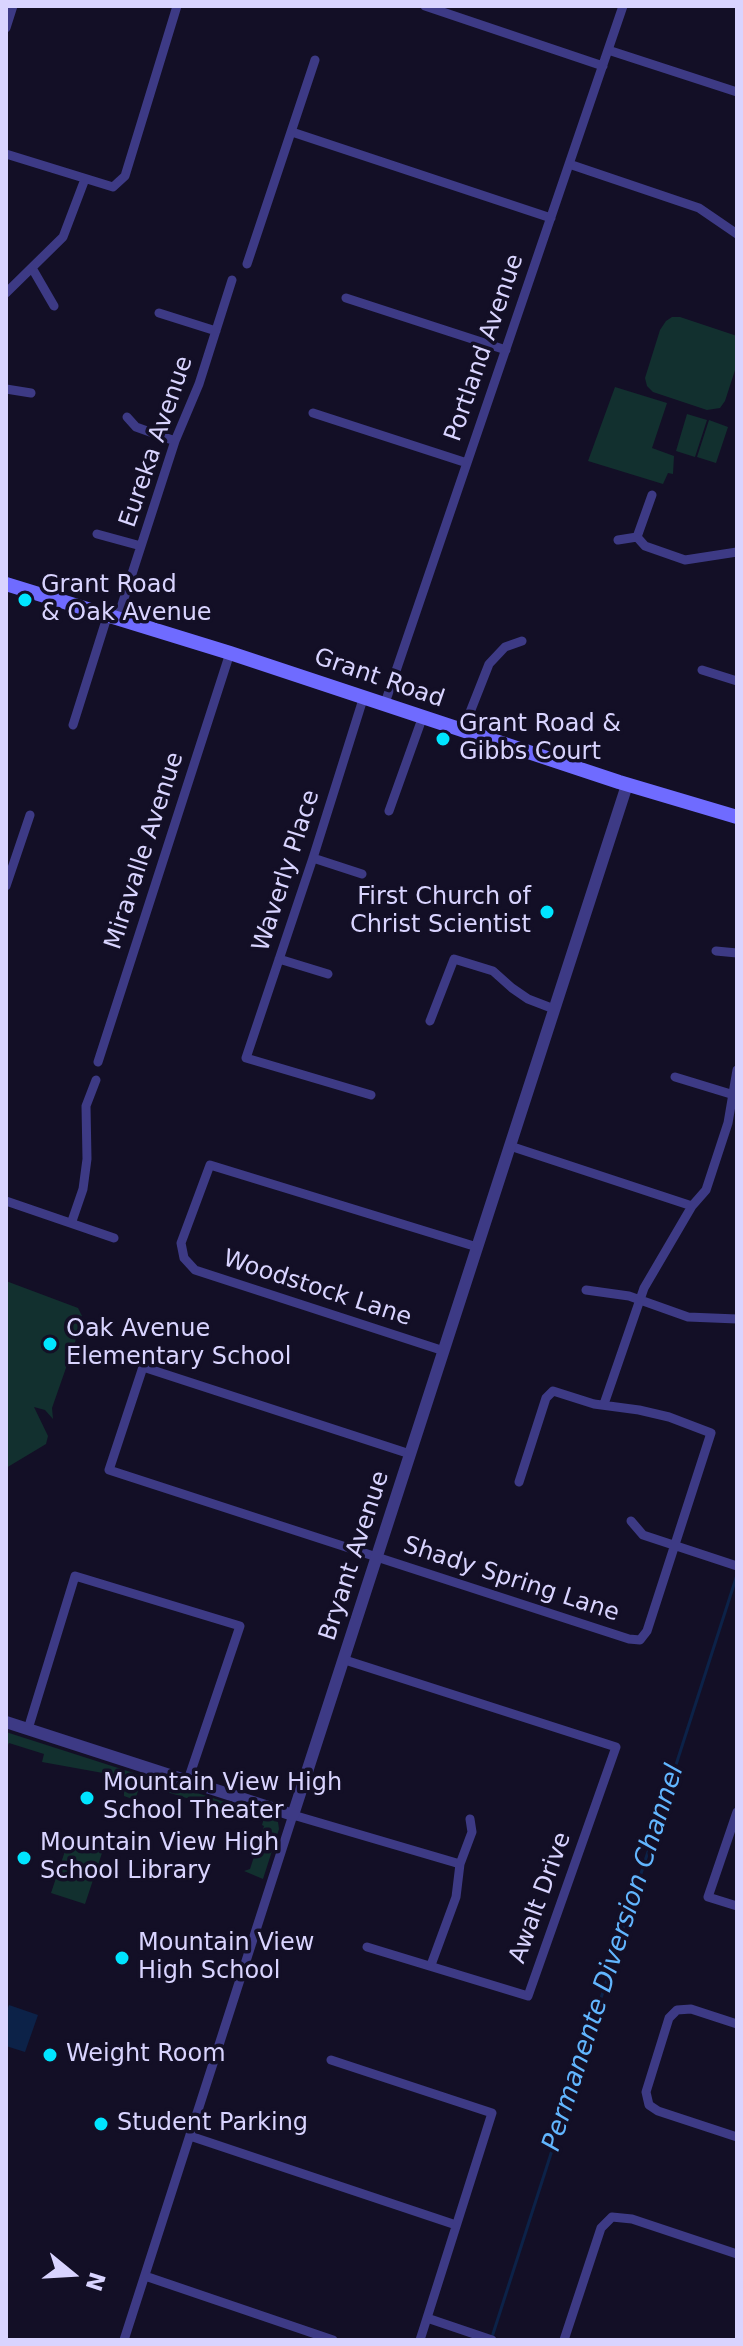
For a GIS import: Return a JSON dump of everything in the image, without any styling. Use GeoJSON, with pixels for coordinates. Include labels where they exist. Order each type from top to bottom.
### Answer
{"type":"FeatureCollection","features":[{"type":"Feature","properties":{"kind":"main road","name":"Grant Road"},"geometry":{"type":"LineString","coordinates":[[6,584],[364,696],[627,785],[737,817]]}},
{"type":"Feature","properties":{"kind":"street"},"geometry":{"type":"LineString","coordinates":[[6,28],[13,6]]}},
{"type":"Feature","properties":{"kind":"street"},"geometry":{"type":"LineString","coordinates":[[6,154],[113,187],[125,176],[177,6]]}},
{"type":"Feature","properties":{"kind":"street"},"geometry":{"type":"LineString","coordinates":[[425,6],[603,66]]}},
{"type":"Feature","properties":{"kind":"street","name":"Portland Avenue"},"geometry":{"type":"LineString","coordinates":[[385,703],[623,6]]}},
{"type":"Feature","properties":{"kind":"street"},"geometry":{"type":"LineString","coordinates":[[608,50],[737,92]]}},
{"type":"Feature","properties":{"kind":"street"},"geometry":{"type":"LineString","coordinates":[[247,264],[315,60]]}},
{"type":"Feature","properties":{"kind":"street"},"geometry":{"type":"LineString","coordinates":[[292,132],[551,218]]}},
{"type":"Feature","properties":{"kind":"street"},"geometry":{"type":"LineString","coordinates":[[569,164],[699,208],[737,234]]}},
{"type":"Feature","properties":{"kind":"street"},"geometry":{"type":"LineString","coordinates":[[6,293],[63,237],[85,179]]}},
{"type":"Feature","properties":{"kind":"street"},"geometry":{"type":"LineString","coordinates":[[32,268],[54,306]]}},
{"type":"Feature","properties":{"kind":"street","name":"Eureka Avenue"},"geometry":{"type":"LineString","coordinates":[[73,725],[141,546],[175,441],[199,384],[232,280]]}},
{"type":"Feature","properties":{"kind":"street"},"geometry":{"type":"LineString","coordinates":[[346,298],[506,350]]}},
{"type":"Feature","properties":{"kind":"street"},"geometry":{"type":"LineString","coordinates":[[159,313],[216,331]]}},
{"type":"Feature","properties":{"kind":"street"},"geometry":{"type":"LineString","coordinates":[[6,389],[31,393]]}},
{"type":"Feature","properties":{"kind":"street"},"geometry":{"type":"LineString","coordinates":[[313,413],[467,463]]}},
{"type":"Feature","properties":{"kind":"street"},"geometry":{"type":"LineString","coordinates":[[127,417],[136,427],[175,441]]}},
{"type":"Feature","properties":{"kind":"street"},"geometry":{"type":"LineString","coordinates":[[637,537],[652,495]]}},
{"type":"Feature","properties":{"kind":"street"},"geometry":{"type":"LineString","coordinates":[[97,534],[141,546]]}},
{"type":"Feature","properties":{"kind":"street"},"geometry":{"type":"LineString","coordinates":[[618,540],[637,537]]}},
{"type":"Feature","properties":{"kind":"street"},"geometry":{"type":"LineString","coordinates":[[637,537],[645,546],[685,560],[737,552]]}},
{"type":"Feature","properties":{"kind":"street"},"geometry":{"type":"LineString","coordinates":[[463,730],[489,664],[505,647],[522,641]]}},
{"type":"Feature","properties":{"kind":"street","name":"Miravalle Avenue"},"geometry":{"type":"LineString","coordinates":[[98,1062],[230,653]]}},
{"type":"Feature","properties":{"kind":"street"},"geometry":{"type":"LineString","coordinates":[[702,670],[737,681]]}},
{"type":"Feature","properties":{"kind":"street","name":"Waverly Place"},"geometry":{"type":"LineString","coordinates":[[364,696],[246,1058],[371,1095]]}},
{"type":"Feature","properties":{"kind":"street"},"geometry":{"type":"LineString","coordinates":[[389,811],[423,716]]}},
{"type":"Feature","properties":{"kind":"street","name":"Bryant Avenue"},"geometry":{"type":"LineString","coordinates":[[124,2340],[627,785]]}},
{"type":"Feature","properties":{"kind":"street"},"geometry":{"type":"LineString","coordinates":[[6,886],[30,815]]}},
{"type":"Feature","properties":{"kind":"street"},"geometry":{"type":"LineString","coordinates":[[313,858],[362,874]]}},
{"type":"Feature","properties":{"kind":"street"},"geometry":{"type":"LineString","coordinates":[[716,951],[737,953]]}},
{"type":"Feature","properties":{"kind":"street"},"geometry":{"type":"LineString","coordinates":[[279,959],[328,974]]}},
{"type":"Feature","properties":{"kind":"street"},"geometry":{"type":"LineString","coordinates":[[430,1021],[454,959],[493,971],[528,999],[554,1009]]}},
{"type":"Feature","properties":{"kind":"street"},"geometry":{"type":"LineString","coordinates":[[604,1404],[639,1300],[692,1206],[706,1190],[734,1095],[737,1070]]}},
{"type":"Feature","properties":{"kind":"street"},"geometry":{"type":"LineString","coordinates":[[675,1077],[734,1095]]}},
{"type":"Feature","properties":{"kind":"street"},"geometry":{"type":"LineString","coordinates":[[72,1221],[83,1189],[87,1159],[86,1106],[96,1080]]}},
{"type":"Feature","properties":{"kind":"street"},"geometry":{"type":"LineString","coordinates":[[510,1146],[692,1206]]}},
{"type":"Feature","properties":{"kind":"street","name":"Woodstock Lane"},"geometry":{"type":"LineString","coordinates":[[444,1351],[195,1270],[184,1258],[181,1243],[210,1165],[477,1247]]}},
{"type":"Feature","properties":{"kind":"street"},"geometry":{"type":"LineString","coordinates":[[6,1201],[72,1221],[114,1238]]}},
{"type":"Feature","properties":{"kind":"street"},"geometry":{"type":"LineString","coordinates":[[586,1290],[639,1300],[688,1317],[737,1319]]}},
{"type":"Feature","properties":{"kind":"street","name":"Shady Spring Lane"},"geometry":{"type":"LineString","coordinates":[[410,1454],[143,1367],[109,1470],[629,1639],[640,1640],[647,1631],[674,1545]]}},
{"type":"Feature","properties":{"kind":"street"},"geometry":{"type":"LineString","coordinates":[[519,1482],[550,1393],[560,1392],[594,1404],[669,1417],[711,1433],[674,1545]]}},
{"type":"Feature","properties":{"kind":"street"},"geometry":{"type":"LineString","coordinates":[[631,1521],[643,1535],[735,1566]]}},
{"type":"Feature","properties":{"kind":"street"},"geometry":{"type":"LineString","coordinates":[[28,1729],[75,1576],[240,1626],[187,1783]]}},
{"type":"Feature","properties":{"kind":"street","name":"Awalt Drive"},"geometry":{"type":"LineString","coordinates":[[345,1660],[616,1747],[528,1996],[367,1947]]}},
{"type":"Feature","properties":{"kind":"street"},"geometry":{"type":"LineString","coordinates":[[6,1722],[187,1783],[460,1864]]}},
{"type":"Feature","properties":{"kind":"street"},"geometry":{"type":"LineString","coordinates":[[737,1812],[708,1897],[737,1906]]}},
{"type":"Feature","properties":{"kind":"street"},"geometry":{"type":"LineString","coordinates":[[431,1965],[456,1897],[460,1864],[472,1832],[470,1819]]}},
{"type":"Feature","properties":{"kind":"street"},"geometry":{"type":"LineString","coordinates":[[737,2024],[691,2009],[677,2010],[669,2018],[646,2092],[649,2105],[658,2111],[737,2137]]}},
{"type":"Feature","properties":{"kind":"street"},"geometry":{"type":"LineString","coordinates":[[331,2060],[492,2113],[420,2340]]}},
{"type":"Feature","properties":{"kind":"street"},"geometry":{"type":"LineString","coordinates":[[190,2136],[456,2225]]}},
{"type":"Feature","properties":{"kind":"street"},"geometry":{"type":"LineString","coordinates":[[564,2340],[601,2228],[612,2217],[632,2219],[737,2254]]}},
{"type":"Feature","properties":{"kind":"street"},"geometry":{"type":"LineString","coordinates":[[145,2276],[333,2340]]}},
{"type":"Feature","properties":{"kind":"street"},"geometry":{"type":"LineString","coordinates":[[427,2318],[488,2338]]}},
{"type":"Feature","properties":{"kind":"green space"},"geometry":{"type":"Polygon","coordinates":[[[672,317],[737,336],[737,364],[720,408],[707,410],[653,392],[647,386],[645,378],[660,330],[672,317]]]}},
{"type":"Feature","properties":{"kind":"green space"},"geometry":{"type":"Polygon","coordinates":[[[615,387],[667,403],[652,448],[674,456],[673,474],[668,473],[663,484],[588,461],[615,387]]]}},
{"type":"Feature","properties":{"kind":"green space"},"geometry":{"type":"Polygon","coordinates":[[[687,414],[707,420],[695,457],[676,451],[687,414]]]}},
{"type":"Feature","properties":{"kind":"green space"},"geometry":{"type":"Polygon","coordinates":[[[709,420],[728,427],[716,463],[697,457],[709,420]]]}},
{"type":"Feature","properties":{"kind":"green space"},"geometry":{"type":"Polygon","coordinates":[[[6,1281],[78,1308],[82,1316],[69,1365],[52,1408],[53,1419],[45,1410],[34,1407],[48,1436],[46,1444],[6,1468],[6,1281]]]}},
{"type":"Feature","properties":{"kind":"green space"},"geometry":{"type":"Polygon","coordinates":[[[6,1732],[143,1776],[135,1800],[124,1796],[124,1780],[42,1762],[44,1754],[9,1743],[6,1749],[6,1732]]]}},
{"type":"Feature","properties":{"kind":"green space"},"geometry":{"type":"Polygon","coordinates":[[[157,1780],[253,1811],[251,1818],[154,1788],[157,1780]]]}},
{"type":"Feature","properties":{"kind":"green space"},"geometry":{"type":"Polygon","coordinates":[[[265,1815],[278,1822],[279,1829],[263,1879],[244,1871],[250,1869],[265,1815]]]}},
{"type":"Feature","properties":{"kind":"green space"},"geometry":{"type":"Polygon","coordinates":[[[69,1839],[103,1850],[85,1904],[51,1893],[69,1839]]]}},
{"type":"Feature","properties":{"kind":"water"},"geometry":{"type":"Polygon","coordinates":[[[9,2005],[38,2015],[25,2052],[6,2046],[9,2005]]]}},
{"type":"Feature","properties":{"kind":"waterway","name":"Permanente Diversion Channel"},"geometry":{"type":"LineString","coordinates":[[492,2337],[737,1575]]}},
{"type":"Feature","properties":{"kind":"place","name":"Grant Road & Oak Avenue"},"geometry":{"type":"Point","coordinates":[25,600]}},
{"type":"Feature","properties":{"kind":"place","name":"Grant Road & Gibbs Court"},"geometry":{"type":"Point","coordinates":[443,739]}},
{"type":"Feature","properties":{"kind":"place","name":"First Church of Christ Scientist"},"geometry":{"type":"Point","coordinates":[547,912]}},
{"type":"Feature","properties":{"kind":"place","name":"Oak Avenue Elementary School"},"geometry":{"type":"Point","coordinates":[50,1344]}},
{"type":"Feature","properties":{"kind":"place","name":"Mountain View High School Theater"},"geometry":{"type":"Point","coordinates":[87,1798]}},
{"type":"Feature","properties":{"kind":"place","name":"Mountain View High School Library"},"geometry":{"type":"Point","coordinates":[24,1858]}},
{"type":"Feature","properties":{"kind":"place","name":"Mountain View High School"},"geometry":{"type":"Point","coordinates":[122,1958]}},
{"type":"Feature","properties":{"kind":"place","name":"Weight Room"},"geometry":{"type":"Point","coordinates":[50,2055]}},
{"type":"Feature","properties":{"kind":"place","name":"Student Parking"},"geometry":{"type":"Point","coordinates":[101,2124]}}]}
